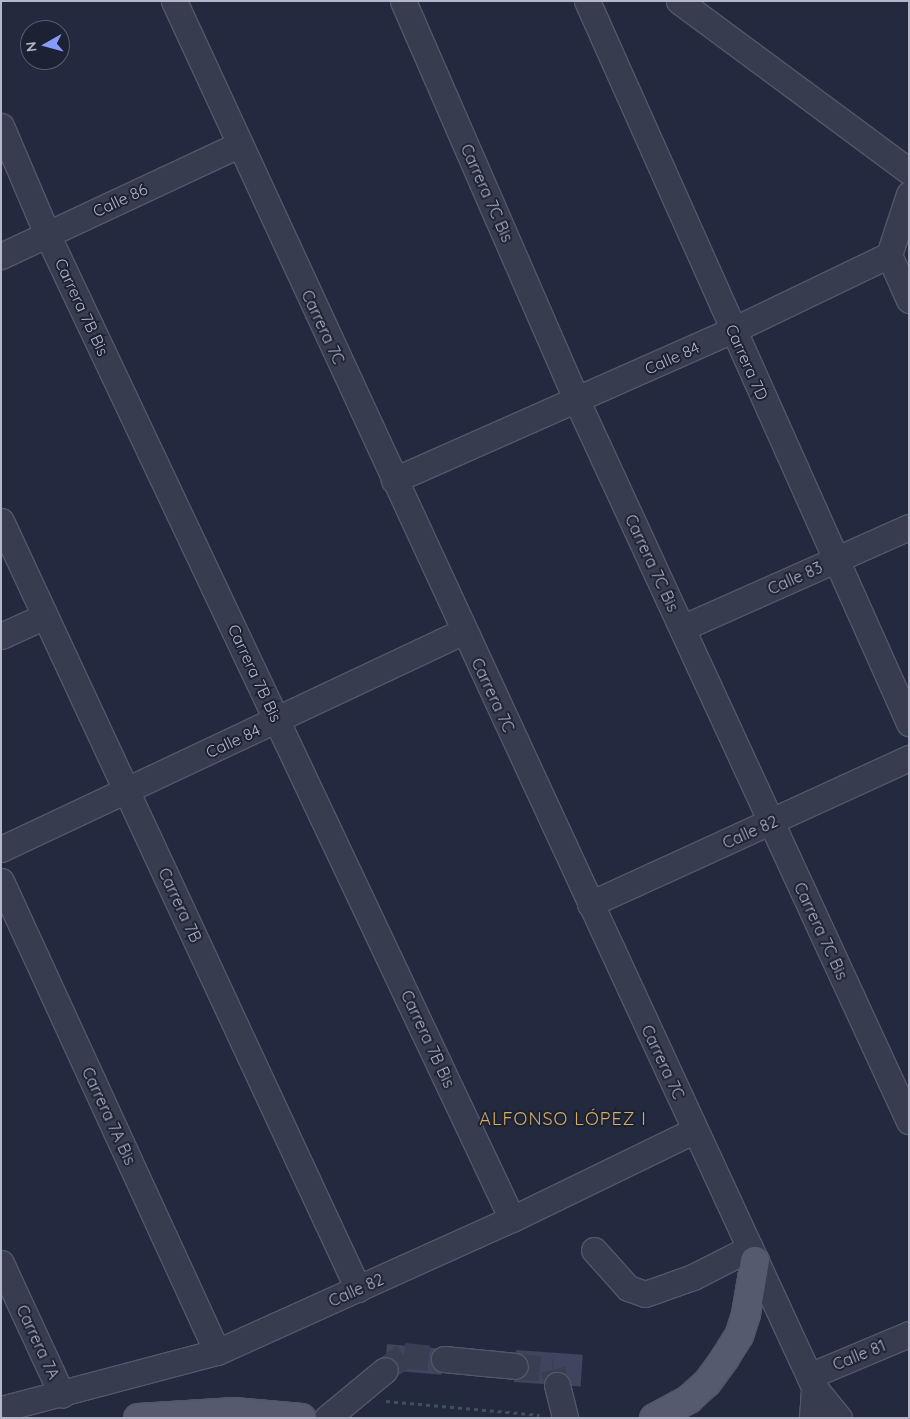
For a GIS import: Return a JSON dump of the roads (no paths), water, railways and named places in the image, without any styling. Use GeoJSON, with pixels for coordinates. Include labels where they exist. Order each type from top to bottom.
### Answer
{"type":"FeatureCollection","features":[{"type":"Feature","properties":{"kind":"main road"},"geometry":{"type":"LineString","coordinates":[[654,1418],[689,1399],[707,1383],[739,1336],[746,1314],[752,1255]]}},
{"type":"Feature","properties":{"kind":"main road"},"geometry":{"type":"LineString","coordinates":[[138,1418],[235,1412],[302,1418]]}},
{"type":"Feature","properties":{"kind":"street","name":"Carrera 7C"},"geometry":{"type":"LineString","coordinates":[[174,1],[238,145],[811,1381],[839,1418]]}},
{"type":"Feature","properties":{"kind":"street","name":"Carrera 7C Bis"},"geometry":{"type":"LineString","coordinates":[[402,1],[578,401],[909,1121]]}},
{"type":"Feature","properties":{"kind":"street","name":"Carrera 7D"},"geometry":{"type":"LineString","coordinates":[[587,1],[732,330],[909,723]]}},
{"type":"Feature","properties":{"kind":"street"},"geometry":{"type":"LineString","coordinates":[[679,1],[909,171]]}},
{"type":"Feature","properties":{"kind":"street","name":"Carrera 7B Bis"},"geometry":{"type":"LineString","coordinates":[[1,126],[47,234],[512,1219]]}},
{"type":"Feature","properties":{"kind":"street","name":"Calle 86"},"geometry":{"type":"LineString","coordinates":[[1,256],[238,145]]}},
{"type":"Feature","properties":{"kind":"street"},"geometry":{"type":"LineString","coordinates":[[909,194],[888,255],[909,300]]}},
{"type":"Feature","properties":{"kind":"street","name":"Calle 84"},"geometry":{"type":"LineString","coordinates":[[394,480],[578,401],[888,255]]}},
{"type":"Feature","properties":{"kind":"street","name":"Carrera 7B"},"geometry":{"type":"LineString","coordinates":[[1,521],[358,1289]]}},
{"type":"Feature","properties":{"kind":"street","name":"Calle 83"},"geometry":{"type":"LineString","coordinates":[[682,628],[909,527]]}},
{"type":"Feature","properties":{"kind":"street"},"geometry":{"type":"LineString","coordinates":[[1,636],[46,616]]}},
{"type":"Feature","properties":{"kind":"street","name":"Calle 84"},"geometry":{"type":"LineString","coordinates":[[1,849],[464,631]]}},
{"type":"Feature","properties":{"kind":"street","name":"Calle 82"},"geometry":{"type":"LineString","coordinates":[[590,904],[772,823],[909,758]]}},
{"type":"Feature","properties":{"kind":"street","name":"Carrera 7A Bis"},"geometry":{"type":"LineString","coordinates":[[1,881],[217,1352]]}},
{"type":"Feature","properties":{"kind":"street","name":"Calle 82"},"geometry":{"type":"LineString","coordinates":[[1,1409],[62,1395],[217,1352],[512,1219],[695,1130]]}},
{"type":"Feature","properties":{"kind":"street"},"geometry":{"type":"LineString","coordinates":[[594,1250],[628,1288],[645,1294],[752,1255]]}},
{"type":"Feature","properties":{"kind":"street","name":"Carrera 7A"},"geometry":{"type":"LineString","coordinates":[[1,1262],[62,1395]]}},
{"type":"Feature","properties":{"kind":"street","name":"Calle 81"},"geometry":{"type":"LineString","coordinates":[[811,1381],[909,1334]]}},
{"type":"Feature","properties":{"kind":"street"},"geometry":{"type":"LineString","coordinates":[[444,1359],[515,1366]]}},
{"type":"Feature","properties":{"kind":"street"},"geometry":{"type":"LineString","coordinates":[[327,1418],[386,1370]]}},
{"type":"Feature","properties":{"kind":"street","name":"Carrera 7C"},"geometry":{"type":"LineString","coordinates":[[811,1381],[812,1418]]}},
{"type":"Feature","properties":{"kind":"street"},"geometry":{"type":"LineString","coordinates":[[556,1417],[557,1385]]}},
{"type":"Feature","properties":{"kind":"tunnel"},"geometry":{"type":"LineString","coordinates":[[385,1370],[404,1355],[444,1359]]}},
{"type":"Feature","properties":{"kind":"tunnel"},"geometry":{"type":"LineString","coordinates":[[515,1366],[553,1369],[557,1385]]}},
{"type":"Feature","properties":{"kind":"district","name":"ALFONSO LÓPEZ I"},"geometry":{"type":"Point","coordinates":[563,1119]}}]}
